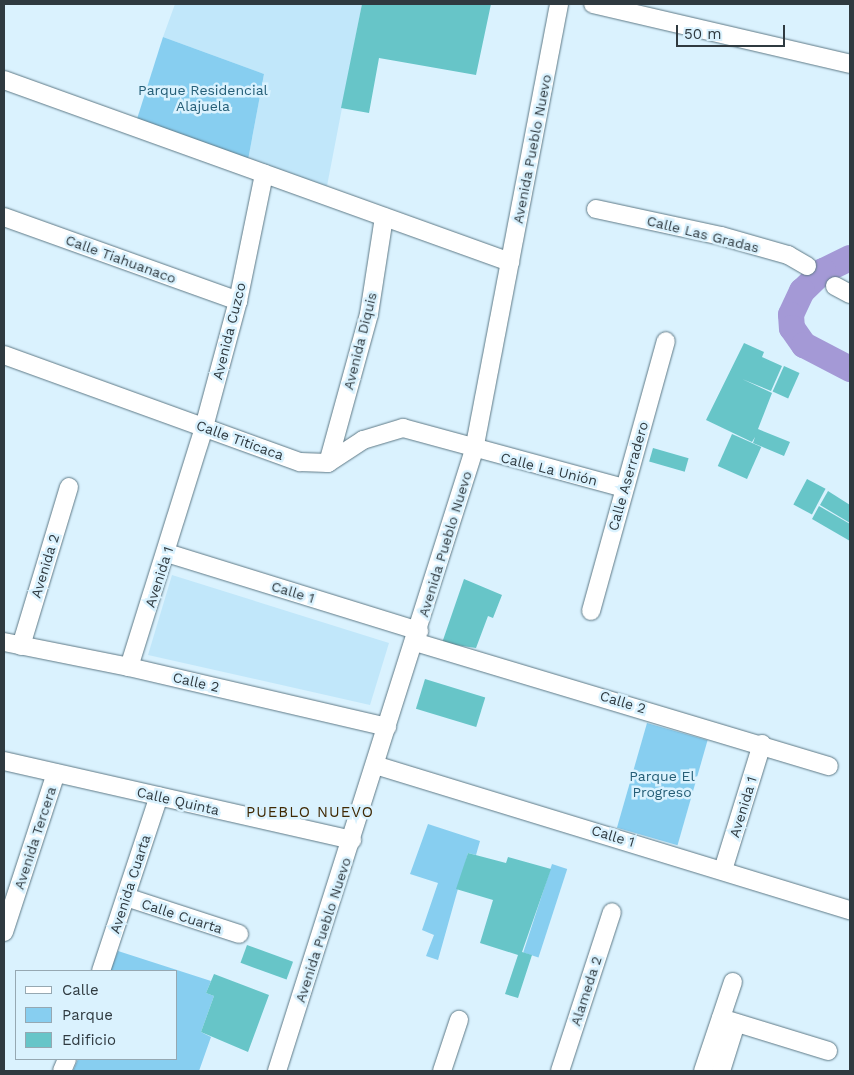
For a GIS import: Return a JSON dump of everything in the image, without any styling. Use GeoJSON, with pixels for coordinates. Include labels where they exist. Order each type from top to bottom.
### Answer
{"type":"FeatureCollection","features":[{"type":"Feature","properties":{"kind":"street","name":"Avenida Pueblo Nuevo"},"geometry":{"type":"LineString","coordinates":[[277,1071],[417,636],[474,450],[559,4]]}},
{"type":"Feature","properties":{"kind":"street"},"geometry":{"type":"LineString","coordinates":[[593,4],[850,64]]}},
{"type":"Feature","properties":{"kind":"street"},"geometry":{"type":"LineString","coordinates":[[4,80],[510,262]]}},
{"type":"Feature","properties":{"kind":"street","name":"Avenida Cuzco"},"geometry":{"type":"LineString","coordinates":[[186,487],[238,300],[264,174]]}},
{"type":"Feature","properties":{"kind":"street","name":"Calle Las Gradas"},"geometry":{"type":"LineString","coordinates":[[596,209],[721,236],[788,255],[807,266]]}},
{"type":"Feature","properties":{"kind":"street","name":"Calle Tiahuanaco"},"geometry":{"type":"LineString","coordinates":[[4,217],[238,300]]}},
{"type":"Feature","properties":{"kind":"street","name":"Avenida Diquis"},"geometry":{"type":"LineString","coordinates":[[328,463],[369,314],[384,218]]}},
{"type":"Feature","properties":{"kind":"street","name":"Calle Aserradero"},"geometry":{"type":"LineString","coordinates":[[592,611],[624,488],[666,341]]}},
{"type":"Feature","properties":{"kind":"street","name":"Calle Titicaca"},"geometry":{"type":"LineString","coordinates":[[4,355],[300,462],[328,463]]}},
{"type":"Feature","properties":{"kind":"street"},"geometry":{"type":"LineString","coordinates":[[328,463],[363,440],[403,428],[474,450]]}},
{"type":"Feature","properties":{"kind":"street","name":"Calle La Unión"},"geometry":{"type":"LineString","coordinates":[[474,450],[624,488]]}},
{"type":"Feature","properties":{"kind":"street","name":"Avenida 2"},"geometry":{"type":"LineString","coordinates":[[12,644],[69,487]]}},
{"type":"Feature","properties":{"kind":"street","name":"Avenida 1"},"geometry":{"type":"LineString","coordinates":[[129,667],[167,552],[186,487]]}},
{"type":"Feature","properties":{"kind":"street","name":"Calle 1"},"geometry":{"type":"LineString","coordinates":[[167,552],[417,636]]}},
{"type":"Feature","properties":{"kind":"street","name":"Calle 2"},"geometry":{"type":"LineString","coordinates":[[417,636],[829,766]]}},
{"type":"Feature","properties":{"kind":"street","name":"Calle 2"},"geometry":{"type":"LineString","coordinates":[[12,644],[129,667],[387,727]]}},
{"type":"Feature","properties":{"kind":"street","name":"Avenida 1"},"geometry":{"type":"LineString","coordinates":[[724,870],[762,744]]}},
{"type":"Feature","properties":{"kind":"street","name":"Calle Quinta"},"geometry":{"type":"LineString","coordinates":[[4,761],[352,840]]}},
{"type":"Feature","properties":{"kind":"street","name":"Calle 1"},"geometry":{"type":"LineString","coordinates":[[375,765],[850,910]]}},
{"type":"Feature","properties":{"kind":"street","name":"Avenida Tercera"},"geometry":{"type":"LineString","coordinates":[[4,932],[56,773]]}},
{"type":"Feature","properties":{"kind":"street","name":"Avenida Cuarta"},"geometry":{"type":"LineString","coordinates":[[101,970],[159,796]]}},
{"type":"Feature","properties":{"kind":"street","name":"Calle Cuarta"},"geometry":{"type":"LineString","coordinates":[[126,897],[238,934]]}},
{"type":"Feature","properties":{"kind":"street","name":"Alameda 2"},"geometry":{"type":"LineString","coordinates":[[560,1071],[612,912]]}},
{"type":"Feature","properties":{"kind":"street"},"geometry":{"type":"LineString","coordinates":[[721,1071],[732,982]]}},
{"type":"Feature","properties":{"kind":"street"},"geometry":{"type":"LineString","coordinates":[[442,1071],[459,1020]]}},
{"type":"Feature","properties":{"kind":"street"},"geometry":{"type":"LineString","coordinates":[[728,1020],[828,1051]]}},
{"type":"Feature","properties":{"kind":"street"},"geometry":{"type":"LineString","coordinates":[[703,1071],[728,1020]]}},
{"type":"Feature","properties":{"kind":"shaded area"},"geometry":{"type":"Polygon","coordinates":[[[175,4],[362,4],[327,186],[248,160],[264,74],[163,37],[175,4]]]}},
{"type":"Feature","properties":{"kind":"shaded area"},"geometry":{"type":"Polygon","coordinates":[[[172,575],[389,643],[370,705],[148,655],[172,575]]]}},
{"type":"Feature","properties":{"kind":"green space","name":"Parque Residencial Alajuela"},"geometry":{"type":"Polygon","coordinates":[[[163,37],[264,74],[248,160],[137,119],[163,37]]]}},
{"type":"Feature","properties":{"kind":"green space","name":"Parque El Progreso"},"geometry":{"type":"Polygon","coordinates":[[[647,723],[708,740],[678,845],[617,828],[647,723]]]}},
{"type":"Feature","properties":{"kind":"green space"},"geometry":{"type":"Polygon","coordinates":[[[428,824],[480,841],[476,855],[468,853],[438,960],[426,956],[434,935],[422,930],[438,883],[410,874],[428,824]]]}},
{"type":"Feature","properties":{"kind":"green space"},"geometry":{"type":"Polygon","coordinates":[[[552,864],[567,869],[538,957],[523,952],[552,864]]]}},
{"type":"Feature","properties":{"kind":"green space"},"geometry":{"type":"Polygon","coordinates":[[[118,951],[177,970],[110,970],[118,951]]]}},
{"type":"Feature","properties":{"kind":"green space"},"geometry":{"type":"Polygon","coordinates":[[[178,970],[211,981],[206,993],[214,996],[201,1032],[211,1037],[199,1071],[73,1071],[78,1060],[178,1060],[178,970]]]}},
{"type":"Feature","properties":{"kind":"building"},"geometry":{"type":"Polygon","coordinates":[[[362,4],[491,4],[476,75],[379,58],[369,113],[341,108],[362,4]]]}},
{"type":"Feature","properties":{"kind":"building"},"geometry":{"type":"Polygon","coordinates":[[[744,343],[764,352],[762,357],[782,366],[771,391],[742,379],[772,393],[758,429],[790,442],[784,456],[753,443],[755,437],[752,442],[706,420],[744,343]]]}},
{"type":"Feature","properties":{"kind":"building"},"geometry":{"type":"Polygon","coordinates":[[[784,366],[800,373],[788,398],[773,392],[784,366]]]}},
{"type":"Feature","properties":{"kind":"building"},"geometry":{"type":"Polygon","coordinates":[[[732,434],[761,447],[747,479],[718,466],[732,434]]]}},
{"type":"Feature","properties":{"kind":"building"},"geometry":{"type":"Polygon","coordinates":[[[653,448],[689,458],[685,472],[649,461],[653,448]]]}},
{"type":"Feature","properties":{"kind":"building"},"geometry":{"type":"Polygon","coordinates":[[[807,479],[826,489],[812,514],[793,505],[807,479]]]}},
{"type":"Feature","properties":{"kind":"building"},"geometry":{"type":"Polygon","coordinates":[[[828,491],[850,505],[850,523],[820,505],[828,491]]]}},
{"type":"Feature","properties":{"kind":"building"},"geometry":{"type":"Polygon","coordinates":[[[819,506],[850,524],[850,541],[812,519],[819,506]]]}},
{"type":"Feature","properties":{"kind":"building"},"geometry":{"type":"Polygon","coordinates":[[[464,579],[502,595],[493,618],[488,616],[476,648],[442,643],[464,579]]]}},
{"type":"Feature","properties":{"kind":"building"},"geometry":{"type":"Polygon","coordinates":[[[425,679],[485,697],[476,727],[416,709],[425,679]]]}},
{"type":"Feature","properties":{"kind":"building"},"geometry":{"type":"Polygon","coordinates":[[[468,853],[506,863],[508,857],[551,869],[522,952],[532,955],[518,998],[505,994],[518,955],[480,943],[493,900],[456,889],[468,853]]]}},
{"type":"Feature","properties":{"kind":"building"},"geometry":{"type":"Polygon","coordinates":[[[247,945],[293,962],[287,980],[241,963],[247,945]]]}},
{"type":"Feature","properties":{"kind":"building"},"geometry":{"type":"Polygon","coordinates":[[[214,974],[269,995],[248,1052],[201,1032],[214,996],[206,993],[214,974]]]}},
{"type":"Feature","properties":{"kind":"waterway"},"geometry":{"type":"LineString","coordinates":[[850,258],[823,271],[802,291],[791,315],[792,328],[804,345],[850,369]]}},
{"type":"Feature","properties":{"kind":"district","name":"PUEBLO NUEVO"},"geometry":{"type":"Point","coordinates":[310,813]}}]}
